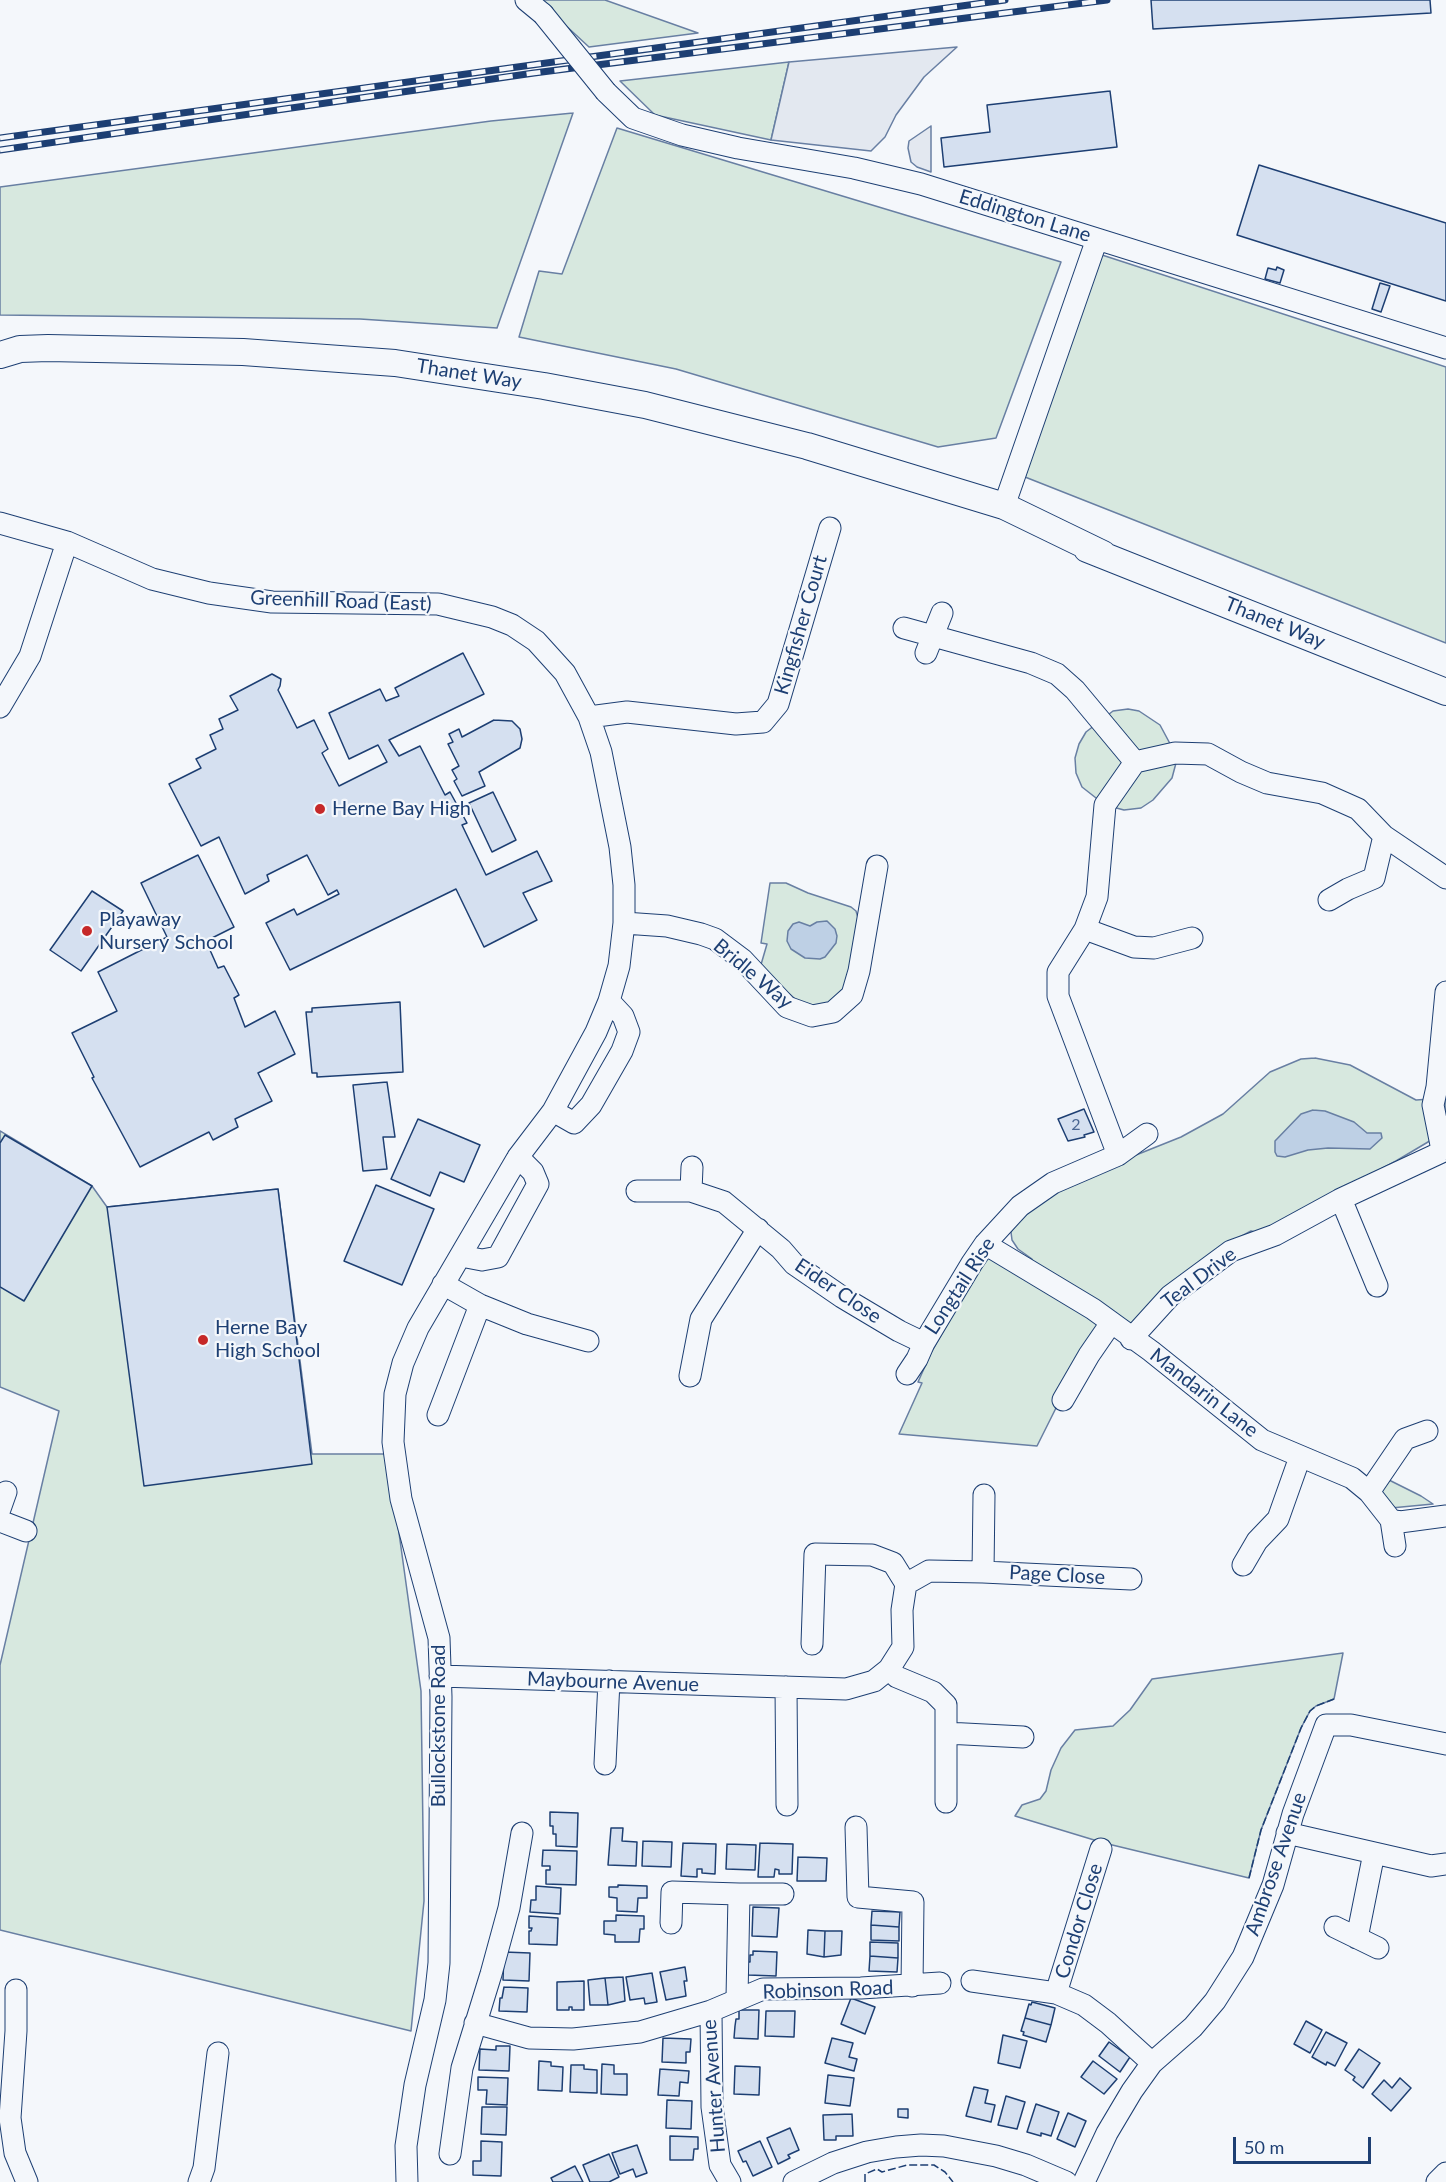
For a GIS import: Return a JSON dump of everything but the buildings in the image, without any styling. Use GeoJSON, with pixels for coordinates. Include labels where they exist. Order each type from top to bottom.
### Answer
{"type":"FeatureCollection","features":[{"type":"Feature","properties":{"kind":"main road","name":"Thanet Way"},"geometry":{"type":"LineString","coordinates":[[7,350],[128,348],[243,352],[395,363],[496,378],[645,405],[721,423],[807,446],[1004,506],[1103,554],[1446,693]]}},
{"type":"Feature","properties":{"kind":"main road","name":"Thanet Way"},"geometry":{"type":"LineString","coordinates":[[907,478],[996,521],[1103,554]]}},
{"type":"Feature","properties":{"kind":"street","name":"Eddington Lane"},"geometry":{"type":"LineString","coordinates":[[526,0],[543,14],[606,92],[633,118],[682,135],[738,148],[893,177],[1446,348]]}},
{"type":"Feature","properties":{"kind":"street"},"geometry":{"type":"LineString","coordinates":[[1004,506],[1097,239]]}},
{"type":"Feature","properties":{"kind":"street","name":"Greenhill Road (East)"},"geometry":{"type":"LineString","coordinates":[[0,523],[67,542],[152,579],[209,593],[272,602],[438,604],[481,613],[512,625]]}},
{"type":"Feature","properties":{"kind":"street","name":"Kingfisher Court"},"geometry":{"type":"LineString","coordinates":[[589,717],[627,712],[736,724],[763,722],[778,704],[830,528]]}},
{"type":"Feature","properties":{"kind":"street"},"geometry":{"type":"LineString","coordinates":[[0,707],[30,656],[67,542]]}},
{"type":"Feature","properties":{"kind":"street"},"geometry":{"type":"LineString","coordinates":[[929,644],[942,613]]}},
{"type":"Feature","properties":{"kind":"street","name":"Bullockstone Road"},"geometry":{"type":"LineString","coordinates":[[407,2182],[406,2146],[415,2085],[435,2000],[439,1963],[440,1676],[439,1638],[401,1500],[393,1442],[395,1394],[403,1363],[418,1328],[442,1284],[461,1256],[518,1157],[536,1137],[554,1111],[596,1032],[609,1001],[619,966],[624,923],[624,885],[620,847],[601,752],[589,717],[573,684],[548,652],[512,625]]}},
{"type":"Feature","properties":{"kind":"street"},"geometry":{"type":"LineString","coordinates":[[904,628],[929,644],[1031,663],[1057,675],[1075,690],[1136,762]]}},
{"type":"Feature","properties":{"kind":"street"},"geometry":{"type":"LineString","coordinates":[[1118,1155],[1058,996],[1058,972],[1085,929],[1097,897],[1106,805],[1136,762],[1175,753],[1208,754],[1241,772],[1268,783],[1322,793],[1339,799],[1358,809],[1384,836],[1446,878]]}},
{"type":"Feature","properties":{"kind":"street"},"geometry":{"type":"LineString","coordinates":[[1329,900],[1374,878],[1384,836]]}},
{"type":"Feature","properties":{"kind":"street","name":"Bridle Way"},"geometry":{"type":"LineString","coordinates":[[624,923],[675,927],[708,936],[743,960],[787,1007],[812,1016],[833,1012],[852,996],[860,971],[877,866]]}},
{"type":"Feature","properties":{"kind":"street"},"geometry":{"type":"LineString","coordinates":[[1085,929],[1134,947],[1154,948],[1192,938]]}},
{"type":"Feature","properties":{"kind":"street"},"geometry":{"type":"LineString","coordinates":[[1444,1150],[1432,1105],[1437,1087],[1446,992]]}},
{"type":"Feature","properties":{"kind":"street"},"geometry":{"type":"LineString","coordinates":[[554,1111],[574,1123],[591,1105],[622,1051],[629,1032],[623,1016],[609,1001]]}},
{"type":"Feature","properties":{"kind":"street","name":"Longtail Rise"},"geometry":{"type":"LineString","coordinates":[[907,1374],[924,1342],[985,1244],[1020,1206],[1053,1183],[1118,1155],[1147,1134]]}},
{"type":"Feature","properties":{"kind":"street","name":"Teal Drive"},"geometry":{"type":"LineString","coordinates":[[1131,1339],[1170,1296],[1231,1251],[1275,1235],[1341,1199],[1444,1150]]}},
{"type":"Feature","properties":{"kind":"street"},"geometry":{"type":"LineString","coordinates":[[461,1256],[482,1260],[498,1257],[504,1248],[538,1184],[533,1172],[518,1157]]}},
{"type":"Feature","properties":{"kind":"street"},"geometry":{"type":"LineString","coordinates":[[691,1191],[692,1167]]}},
{"type":"Feature","properties":{"kind":"street","name":"Eider Close"},"geometry":{"type":"LineString","coordinates":[[637,1191],[691,1191],[724,1202],[781,1249],[794,1264],[842,1297],[899,1331],[924,1342]]}},
{"type":"Feature","properties":{"kind":"street"},"geometry":{"type":"LineString","coordinates":[[1341,1199],[1377,1286]]}},
{"type":"Feature","properties":{"kind":"street"},"geometry":{"type":"LineString","coordinates":[[690,1376],[701,1319],[758,1229]]}},
{"type":"Feature","properties":{"kind":"street","name":"Mandarin Lane"},"geometry":{"type":"LineString","coordinates":[[985,1244],[1093,1309],[1131,1339],[1151,1351],[1262,1440],[1352,1478],[1369,1492],[1391,1520],[1395,1546]]}},
{"type":"Feature","properties":{"kind":"street"},"geometry":{"type":"LineString","coordinates":[[442,1284],[480,1305],[527,1324],[588,1341]]}},
{"type":"Feature","properties":{"kind":"street"},"geometry":{"type":"LineString","coordinates":[[438,1414],[480,1305]]}},
{"type":"Feature","properties":{"kind":"street"},"geometry":{"type":"LineString","coordinates":[[1063,1400],[1111,1323]]}},
{"type":"Feature","properties":{"kind":"street"},"geometry":{"type":"LineString","coordinates":[[1369,1492],[1405,1439],[1427,1431]]}},
{"type":"Feature","properties":{"kind":"street"},"geometry":{"type":"LineString","coordinates":[[1243,1565],[1257,1540],[1278,1518],[1300,1457]]}},
{"type":"Feature","properties":{"kind":"street"},"geometry":{"type":"LineString","coordinates":[[906,1584],[929,1571],[983,1572],[984,1495]]}},
{"type":"Feature","properties":{"kind":"street"},"geometry":{"type":"LineString","coordinates":[[1391,1520],[1400,1522],[1446,1516]]}},
{"type":"Feature","properties":{"kind":"street"},"geometry":{"type":"LineString","coordinates":[[0,1521],[26,1531]]}},
{"type":"Feature","properties":{"kind":"street"},"geometry":{"type":"LineString","coordinates":[[812,1644],[814,1554],[873,1555],[893,1563],[906,1584],[902,1610],[903,1647],[889,1669],[897,1677],[933,1692],[946,1705],[946,1802]]}},
{"type":"Feature","properties":{"kind":"street","name":"Page Close"},"geometry":{"type":"LineString","coordinates":[[983,1572],[1131,1579]]}},
{"type":"Feature","properties":{"kind":"street","name":"Maybourne Avenue"},"geometry":{"type":"LineString","coordinates":[[440,1676],[846,1689],[874,1681],[889,1669]]}},
{"type":"Feature","properties":{"kind":"street"},"geometry":{"type":"LineString","coordinates":[[604,1764],[609,1681]]}},
{"type":"Feature","properties":{"kind":"street"},"geometry":{"type":"LineString","coordinates":[[786,1687],[787,1805]]}},
{"type":"Feature","properties":{"kind":"street","name":"Ambrose Avenue"},"geometry":{"type":"LineString","coordinates":[[1084,2182],[1107,2133],[1132,2091],[1152,2063],[1193,2027],[1215,2001],[1243,1957],[1273,1885],[1287,1833],[1326,1725],[1351,1725],[1446,1744]]}},
{"type":"Feature","properties":{"kind":"street"},"geometry":{"type":"LineString","coordinates":[[946,1733],[1023,1737]]}},
{"type":"Feature","properties":{"kind":"street","name":"Robinson Road"},"geometry":{"type":"LineString","coordinates":[[856,1827],[858,1898],[913,1902],[912,1986]]}},
{"type":"Feature","properties":{"kind":"street"},"geometry":{"type":"LineString","coordinates":[[450,2154],[462,2068],[491,1974],[508,1908],[522,1833]]}},
{"type":"Feature","properties":{"kind":"street"},"geometry":{"type":"LineString","coordinates":[[1287,1833],[1431,1866],[1446,1864]]}},
{"type":"Feature","properties":{"kind":"street","name":"Condor Close"},"geometry":{"type":"LineString","coordinates":[[1056,1993],[1101,1849]]}},
{"type":"Feature","properties":{"kind":"street"},"geometry":{"type":"LineString","coordinates":[[1357,1938],[1374,1853]]}},
{"type":"Feature","properties":{"kind":"street"},"geometry":{"type":"LineString","coordinates":[[671,1923],[672,1892],[783,1894]]}},
{"type":"Feature","properties":{"kind":"street"},"geometry":{"type":"LineString","coordinates":[[737,1998],[738,1894]]}},
{"type":"Feature","properties":{"kind":"street"},"geometry":{"type":"LineString","coordinates":[[1335,1928],[1378,1948]]}},
{"type":"Feature","properties":{"kind":"street","name":"Condor Close"},"geometry":{"type":"LineString","coordinates":[[972,1982],[1056,1993],[1084,2005],[1108,2022],[1152,2063]]}},
{"type":"Feature","properties":{"kind":"street","name":"Robinson Road"},"geometry":{"type":"LineString","coordinates":[[711,2011],[762,1989],[912,1986],[940,1983]]}},
{"type":"Feature","properties":{"kind":"street"},"geometry":{"type":"LineString","coordinates":[[16,1990],[16,2031],[10,2118],[15,2153],[27,2182]]}},
{"type":"Feature","properties":{"kind":"street","name":"Hunter Avenue"},"geometry":{"type":"LineString","coordinates":[[475,2024],[530,2038],[573,2039],[640,2032],[711,2011],[712,2106],[720,2165],[730,2182]]}},
{"type":"Feature","properties":{"kind":"street"},"geometry":{"type":"LineString","coordinates":[[199,2182],[204,2168],[218,2053]]}},
{"type":"Feature","properties":{"kind":"street"},"geometry":{"type":"LineString","coordinates":[[794,2182],[832,2163],[867,2152],[921,2145],[944,2146],[996,2156],[1026,2165],[1065,2182]]}},
{"type":"Feature","properties":{"kind":"street"},"geometry":{"type":"LineString","coordinates":[[1437,2182],[1446,2173]]}},
{"type":"Feature","properties":{"kind":"shaded area"},"geometry":{"type":"Polygon","coordinates":[[[538,0],[605,0],[698,33],[589,47],[538,0]]]}},
{"type":"Feature","properties":{"kind":"shaded area"},"geometry":{"type":"Polygon","coordinates":[[[957,47],[924,77],[896,115],[885,137],[871,151],[771,140],[789,62],[957,47]]]}},
{"type":"Feature","properties":{"kind":"shaded area"},"geometry":{"type":"Polygon","coordinates":[[[789,62],[771,140],[655,115],[620,81],[789,62]]]}},
{"type":"Feature","properties":{"kind":"shaded area"},"geometry":{"type":"Polygon","coordinates":[[[573,113],[497,328],[360,319],[0,315],[0,187],[491,121],[573,113]]]}},
{"type":"Feature","properties":{"kind":"shaded area"},"geometry":{"type":"Polygon","coordinates":[[[931,126],[931,172],[911,162],[908,148],[909,141],[931,126]]]}},
{"type":"Feature","properties":{"kind":"shaded area"},"geometry":{"type":"Polygon","coordinates":[[[617,128],[1061,262],[996,438],[938,447],[676,369],[519,337],[539,271],[562,274],[617,128]]]}},
{"type":"Feature","properties":{"kind":"shaded area"},"geometry":{"type":"Polygon","coordinates":[[[1099,254],[1446,367],[1446,643],[1025,477],[1099,254]]]}},
{"type":"Feature","properties":{"kind":"shaded area"},"geometry":{"type":"Polygon","coordinates":[[[1128,709],[1139,711],[1160,725],[1175,753],[1176,763],[1172,778],[1153,800],[1141,808],[1124,810],[1105,805],[1082,787],[1076,773],[1075,758],[1086,732],[1113,711],[1128,709]]]}},
{"type":"Feature","properties":{"kind":"shaded area"},"geometry":{"type":"Polygon","coordinates":[[[770,883],[786,883],[851,907],[856,911],[859,921],[847,985],[825,1006],[802,1005],[760,968],[767,944],[761,943],[770,883]]]}},
{"type":"Feature","properties":{"kind":"shaded area"},"geometry":{"type":"Polygon","coordinates":[[[1315,1058],[1350,1065],[1416,1100],[1446,1098],[1446,1135],[1433,1139],[1260,1233],[1251,1231],[1229,1243],[1138,1322],[1106,1335],[1056,1408],[1037,1446],[899,1434],[922,1383],[918,1382],[931,1353],[984,1260],[992,1256],[1033,1267],[1032,1259],[1018,1249],[1012,1240],[1011,1232],[1030,1211],[1061,1189],[1121,1161],[1181,1137],[1223,1114],[1270,1072],[1301,1059],[1315,1058]]]}},
{"type":"Feature","properties":{"kind":"shaded area"},"geometry":{"type":"Polygon","coordinates":[[[0,1131],[92,1186],[107,1207],[278,1189],[312,1454],[388,1454],[421,1691],[424,1901],[411,2031],[0,1930],[0,1665],[59,1411],[0,1387],[0,1131]]]}},
{"type":"Feature","properties":{"kind":"shaded area"},"geometry":{"type":"Polygon","coordinates":[[[1383,1477],[1433,1504],[1391,1508],[1377,1497],[1383,1477]]]}},
{"type":"Feature","properties":{"kind":"shaded area"},"geometry":{"type":"Polygon","coordinates":[[[1343,1653],[1334,1699],[1310,1711],[1301,1728],[1261,1830],[1249,1878],[1104,1843],[1015,1816],[1022,1805],[1040,1799],[1046,1791],[1051,1770],[1061,1748],[1075,1730],[1113,1726],[1130,1710],[1152,1679],[1343,1653]]]}},
{"type":"Feature","properties":{"kind":"water"},"geometry":{"type":"Polygon","coordinates":[[[827,921],[835,929],[837,936],[836,943],[825,957],[805,958],[791,949],[787,941],[788,931],[793,924],[799,922],[810,926],[817,922],[827,921]]]}},
{"type":"Feature","properties":{"kind":"water"},"geometry":{"type":"Polygon","coordinates":[[[1313,1110],[1325,1111],[1354,1122],[1367,1133],[1381,1133],[1382,1138],[1370,1149],[1328,1148],[1308,1150],[1285,1157],[1277,1156],[1275,1141],[1301,1114],[1313,1110]]]}},
{"type":"Feature","properties":{"kind":"railway"},"geometry":{"type":"LineString","coordinates":[[0,138],[1005,0]]}},
{"type":"Feature","properties":{"kind":"railway"},"geometry":{"type":"LineString","coordinates":[[0,150],[534,73],[1107,0]]}},
{"type":"Feature","properties":{"kind":"fence"},"geometry":{"type":"LineString","coordinates":[[1249,1878],[1261,1830],[1301,1728],[1310,1711],[1334,1699]]}},
{"type":"Feature","properties":{"kind":"fence"},"geometry":{"type":"LineString","coordinates":[[865,2182],[865,2174],[877,2169],[882,2172],[907,2165],[934,2165],[945,2172],[953,2182]]}},
{"type":"Feature","properties":{"kind":"place","name":"Herne Bay High"},"geometry":{"type":"Point","coordinates":[320,809]}},
{"type":"Feature","properties":{"kind":"place","name":"Playaway Nursery School"},"geometry":{"type":"Point","coordinates":[87,931]}},
{"type":"Feature","properties":{"kind":"place","name":"Herne Bay High School"},"geometry":{"type":"Point","coordinates":[203,1340]}}]}
